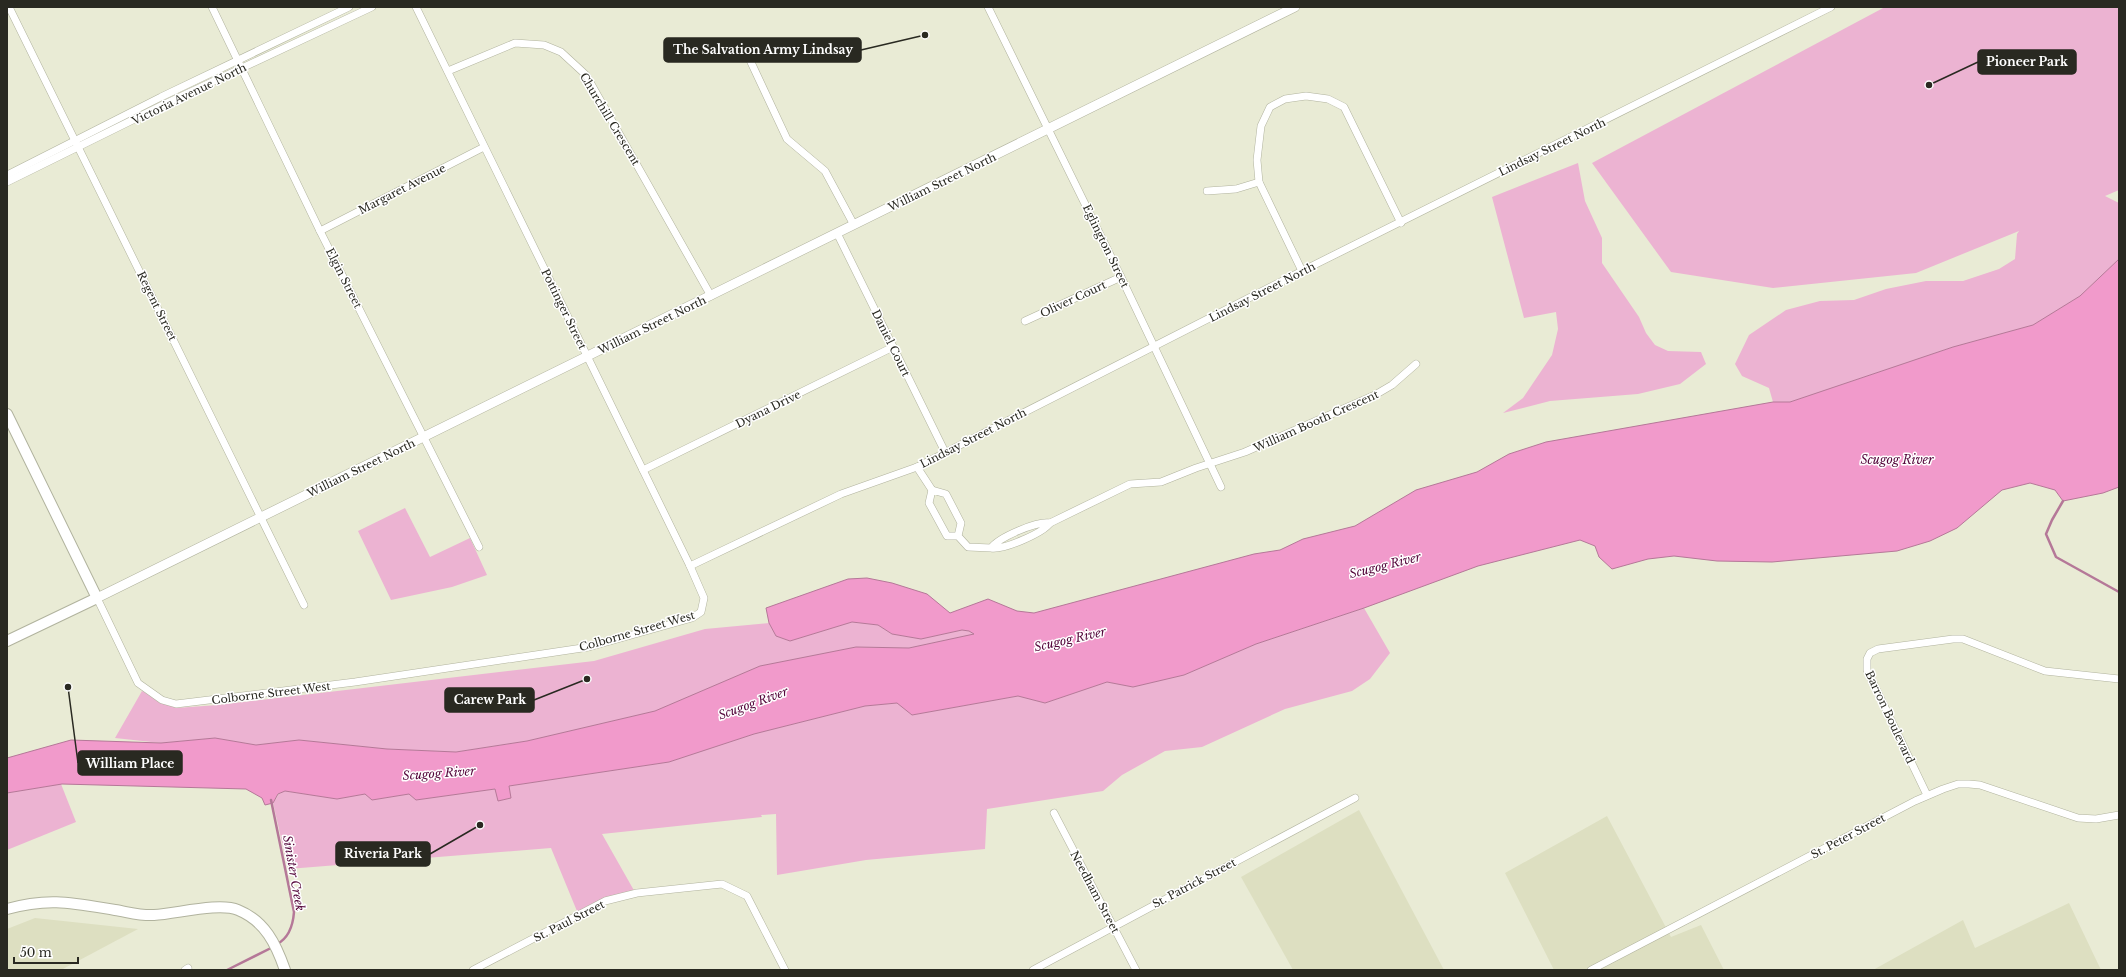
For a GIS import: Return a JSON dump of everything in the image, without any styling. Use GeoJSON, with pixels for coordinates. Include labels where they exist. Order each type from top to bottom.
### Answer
{"type":"FeatureCollection","features":[{"type":"Feature","properties":{"kind":"main road","name":"Colborne Street West"},"geometry":{"type":"LineString","coordinates":[[7,414],[97,598]]}},
{"type":"Feature","properties":{"kind":"main road","name":"William Street North"},"geometry":{"type":"LineString","coordinates":[[7,640],[97,598]]}},
{"type":"Feature","properties":{"kind":"main road"},"geometry":{"type":"LineString","coordinates":[[7,909],[34,902],[45,901],[90,906],[146,915],[221,907],[234,908],[256,920],[275,945],[285,970]]}},
{"type":"Feature","properties":{"kind":"street","name":"Regent Street"},"geometry":{"type":"LineString","coordinates":[[9,7],[76,145],[262,516],[304,605]]}},
{"type":"Feature","properties":{"kind":"street","name":"Elgin Street"},"geometry":{"type":"LineString","coordinates":[[212,7],[320,231],[479,547]]}},
{"type":"Feature","properties":{"kind":"street","name":"Victoria Avenue North"},"geometry":{"type":"LineString","coordinates":[[7,182],[162,97],[349,7]]}},
{"type":"Feature","properties":{"kind":"street","name":"Victoria Avenue North"},"geometry":{"type":"LineString","coordinates":[[7,174],[76,145],[372,7]]}},
{"type":"Feature","properties":{"kind":"street","name":"Pottinger Street"},"geometry":{"type":"LineString","coordinates":[[416,7],[690,566],[704,598],[701,612]]}},
{"type":"Feature","properties":{"kind":"street","name":"Eglington Street"},"geometry":{"type":"LineString","coordinates":[[988,7],[1121,277],[1221,487]]}},
{"type":"Feature","properties":{"kind":"street","name":"William Street North"},"geometry":{"type":"LineString","coordinates":[[97,598],[1295,7]]}},
{"type":"Feature","properties":{"kind":"street","name":"Lindsay Street North"},"geometry":{"type":"LineString","coordinates":[[690,566],[841,494],[917,467],[1155,348],[1302,271],[1401,223],[1831,7]]}},
{"type":"Feature","properties":{"kind":"street","name":"Churchill Crescent"},"geometry":{"type":"LineString","coordinates":[[448,71],[515,43],[544,45],[561,52],[586,75],[711,296]]}},
{"type":"Feature","properties":{"kind":"street"},"geometry":{"type":"LineString","coordinates":[[720,49],[733,48],[749,58],[787,139],[825,171],[854,225]]}},
{"type":"Feature","properties":{"kind":"street"},"geometry":{"type":"LineString","coordinates":[[1302,271],[1259,182],[1257,160],[1261,126],[1270,107],[1285,99],[1306,96],[1328,99],[1344,107],[1401,223]]}},
{"type":"Feature","properties":{"kind":"street"},"geometry":{"type":"LineString","coordinates":[[162,97],[165,104]]}},
{"type":"Feature","properties":{"kind":"street","name":"Margaret Avenue"},"geometry":{"type":"LineString","coordinates":[[320,231],[484,147]]}},
{"type":"Feature","properties":{"kind":"street"},"geometry":{"type":"LineString","coordinates":[[1207,191],[1236,189],[1259,182]]}},
{"type":"Feature","properties":{"kind":"street","name":"Daniel Court"},"geometry":{"type":"LineString","coordinates":[[837,233],[945,452]]}},
{"type":"Feature","properties":{"kind":"street","name":"Oliver Court"},"geometry":{"type":"LineString","coordinates":[[1025,321],[1121,277]]}},
{"type":"Feature","properties":{"kind":"street","name":"Dyana Drive"},"geometry":{"type":"LineString","coordinates":[[643,470],[893,347]]}},
{"type":"Feature","properties":{"kind":"street","name":"William Booth Crescent"},"geometry":{"type":"LineString","coordinates":[[1050,523],[1130,484],[1161,482],[1246,452],[1366,399],[1392,385],[1416,364]]}},
{"type":"Feature","properties":{"kind":"street"},"geometry":{"type":"LineString","coordinates":[[917,467],[932,490],[946,494],[961,523],[958,536]]}},
{"type":"Feature","properties":{"kind":"street"},"geometry":{"type":"LineString","coordinates":[[932,490],[929,503],[947,536],[958,536],[968,547],[998,549],[1046,529],[1050,523],[1042,522],[996,541],[991,548]]}},
{"type":"Feature","properties":{"kind":"street"},"geometry":{"type":"LineString","coordinates":[[1020,531],[1025,538]]}},
{"type":"Feature","properties":{"kind":"street","name":"Colborne Street West"},"geometry":{"type":"LineString","coordinates":[[97,598],[138,683],[162,700],[176,704],[343,684],[590,647],[692,618],[701,612]]}},
{"type":"Feature","properties":{"kind":"street","name":"Barron Boulevard"},"geometry":{"type":"LineString","coordinates":[[1927,795],[1867,670],[1867,660],[1870,653],[1886,648],[1963,639],[2045,671],[2119,679]]}},
{"type":"Feature","properties":{"kind":"street","name":"St. Peter Street"},"geometry":{"type":"LineString","coordinates":[[1591,970],[1927,795],[1958,784],[1980,785],[2078,818],[2096,819],[2119,815]]}},
{"type":"Feature","properties":{"kind":"street","name":"St. Patrick Street"},"geometry":{"type":"LineString","coordinates":[[1033,970],[1355,798]]}},
{"type":"Feature","properties":{"kind":"street","name":"Needham Street"},"geometry":{"type":"LineString","coordinates":[[1054,813],[1136,970]]}},
{"type":"Feature","properties":{"kind":"street","name":"St. Paul Street"},"geometry":{"type":"LineString","coordinates":[[473,970],[605,901],[637,893],[722,884],[747,896],[785,970]]}},
{"type":"Feature","properties":{"kind":"shaded area"},"geometry":{"type":"Polygon","coordinates":[[[1885,7],[2119,7],[2119,190],[2105,196],[2119,203],[2119,259],[2080,296],[2033,325],[1953,347],[1790,402],[1773,402],[1769,388],[1742,376],[1735,364],[1749,335],[1786,310],[1820,301],[1854,300],[1886,289],[1926,281],[1963,281],[1999,269],[2015,259],[2017,234],[2019,231],[1916,273],[1773,288],[1671,272],[1592,163],[1885,7]]]}},
{"type":"Feature","properties":{"kind":"shaded area"},"geometry":{"type":"Polygon","coordinates":[[[1578,163],[1585,201],[1602,238],[1602,263],[1639,317],[1646,333],[1655,345],[1668,351],[1701,352],[1706,364],[1680,384],[1638,394],[1550,401],[1503,413],[1523,398],[1552,355],[1558,329],[1556,312],[1524,318],[1492,197],[1578,163]]]}},
{"type":"Feature","properties":{"kind":"shaded area"},"geometry":{"type":"Polygon","coordinates":[[[405,508],[430,557],[470,538],[487,575],[452,587],[391,600],[358,531],[405,508]]]}},
{"type":"Feature","properties":{"kind":"shaded area"},"geometry":{"type":"Polygon","coordinates":[[[1364,608],[1390,653],[1370,679],[1352,691],[1285,709],[1202,747],[1165,751],[1122,775],[1103,791],[987,809],[985,849],[866,860],[777,875],[776,814],[761,815],[762,817],[602,834],[636,894],[599,906],[579,916],[551,848],[288,869],[273,803],[279,794],[285,791],[337,799],[365,794],[372,800],[409,794],[416,800],[496,789],[498,801],[511,798],[509,786],[669,762],[754,734],[865,706],[897,703],[912,715],[1018,696],[1045,703],[1107,682],[1133,687],[1184,675],[1256,644],[1364,608]]]}},
{"type":"Feature","properties":{"kind":"shaded area"},"geometry":{"type":"Polygon","coordinates":[[[852,622],[878,625],[892,634],[921,639],[962,630],[975,634],[909,648],[856,647],[760,666],[655,711],[527,741],[456,752],[387,749],[299,740],[256,745],[215,738],[161,743],[115,738],[142,691],[176,708],[218,705],[594,661],[705,629],[769,623],[776,636],[790,641],[852,622]]]}},
{"type":"Feature","properties":{"kind":"shaded area"},"geometry":{"type":"Polygon","coordinates":[[[61,784],[76,822],[7,850],[7,793],[61,784]]]}},
{"type":"Feature","properties":{"kind":"shaded area"},"geometry":{"type":"Polygon","coordinates":[[[1359,810],[1444,970],[1293,970],[1241,877],[1359,810]]]}},
{"type":"Feature","properties":{"kind":"shaded area"},"geometry":{"type":"Polygon","coordinates":[[[1607,816],[1671,937],[1701,925],[1724,970],[1554,970],[1505,873],[1607,816]]]}},
{"type":"Feature","properties":{"kind":"shaded area"},"geometry":{"type":"Polygon","coordinates":[[[2069,903],[2101,970],[1873,970],[1963,920],[1975,948],[2069,903]]]}},
{"type":"Feature","properties":{"kind":"shaded area"},"geometry":{"type":"Polygon","coordinates":[[[35,918],[138,929],[61,970],[7,970],[7,929],[35,918]]]}},
{"type":"Feature","properties":{"kind":"water","name":"Scugog River"},"geometry":{"type":"Polygon","coordinates":[[[2119,259],[2119,487],[2103,493],[2063,501],[2055,490],[2030,483],[2002,490],[1957,528],[1930,541],[1897,551],[1772,562],[1717,561],[1674,556],[1648,559],[1612,569],[1599,557],[1595,546],[1580,540],[1478,566],[1364,608],[1256,644],[1184,675],[1133,687],[1107,682],[1045,703],[1018,696],[912,715],[897,703],[865,706],[754,734],[669,762],[509,786],[511,798],[498,801],[495,789],[416,800],[409,794],[372,800],[365,794],[337,799],[285,791],[278,794],[273,803],[265,805],[262,798],[246,789],[62,784],[7,793],[7,758],[71,740],[161,743],[215,738],[256,745],[299,740],[387,749],[456,752],[527,741],[655,711],[760,666],[856,647],[909,648],[974,634],[969,631],[962,630],[921,639],[892,634],[878,625],[852,622],[790,641],[776,636],[769,623],[766,608],[848,579],[867,578],[892,583],[927,594],[950,613],[988,599],[1017,611],[1034,613],[1254,554],[1280,550],[1303,539],[1355,526],[1416,490],[1477,472],[1509,454],[1546,442],[1773,402],[1790,402],[1953,347],[2033,325],[2080,296],[2119,259]]]}},
{"type":"Feature","properties":{"kind":"waterway"},"geometry":{"type":"LineString","coordinates":[[2063,501],[2046,534],[2056,557],[2119,592]]}},
{"type":"Feature","properties":{"kind":"waterway","name":"Sinister Creek"},"geometry":{"type":"LineString","coordinates":[[271,800],[294,912],[290,931],[285,938],[277,944]]}},
{"type":"Feature","properties":{"kind":"waterway","name":"Sinister Creek"},"geometry":{"type":"LineString","coordinates":[[227,970],[273,947]]}},
{"type":"Feature","properties":{"kind":"place","name":"The Salvation Army Lindsay"},"geometry":{"type":"Point","coordinates":[925,35]}},
{"type":"Feature","properties":{"kind":"place","name":"Pioneer Park"},"geometry":{"type":"Point","coordinates":[1929,85]}},
{"type":"Feature","properties":{"kind":"place","name":"Carew Park"},"geometry":{"type":"Point","coordinates":[587,679]}},
{"type":"Feature","properties":{"kind":"place","name":"William Place"},"geometry":{"type":"Point","coordinates":[68,687]}},
{"type":"Feature","properties":{"kind":"place","name":"Riveria Park"},"geometry":{"type":"Point","coordinates":[480,825]}}]}
